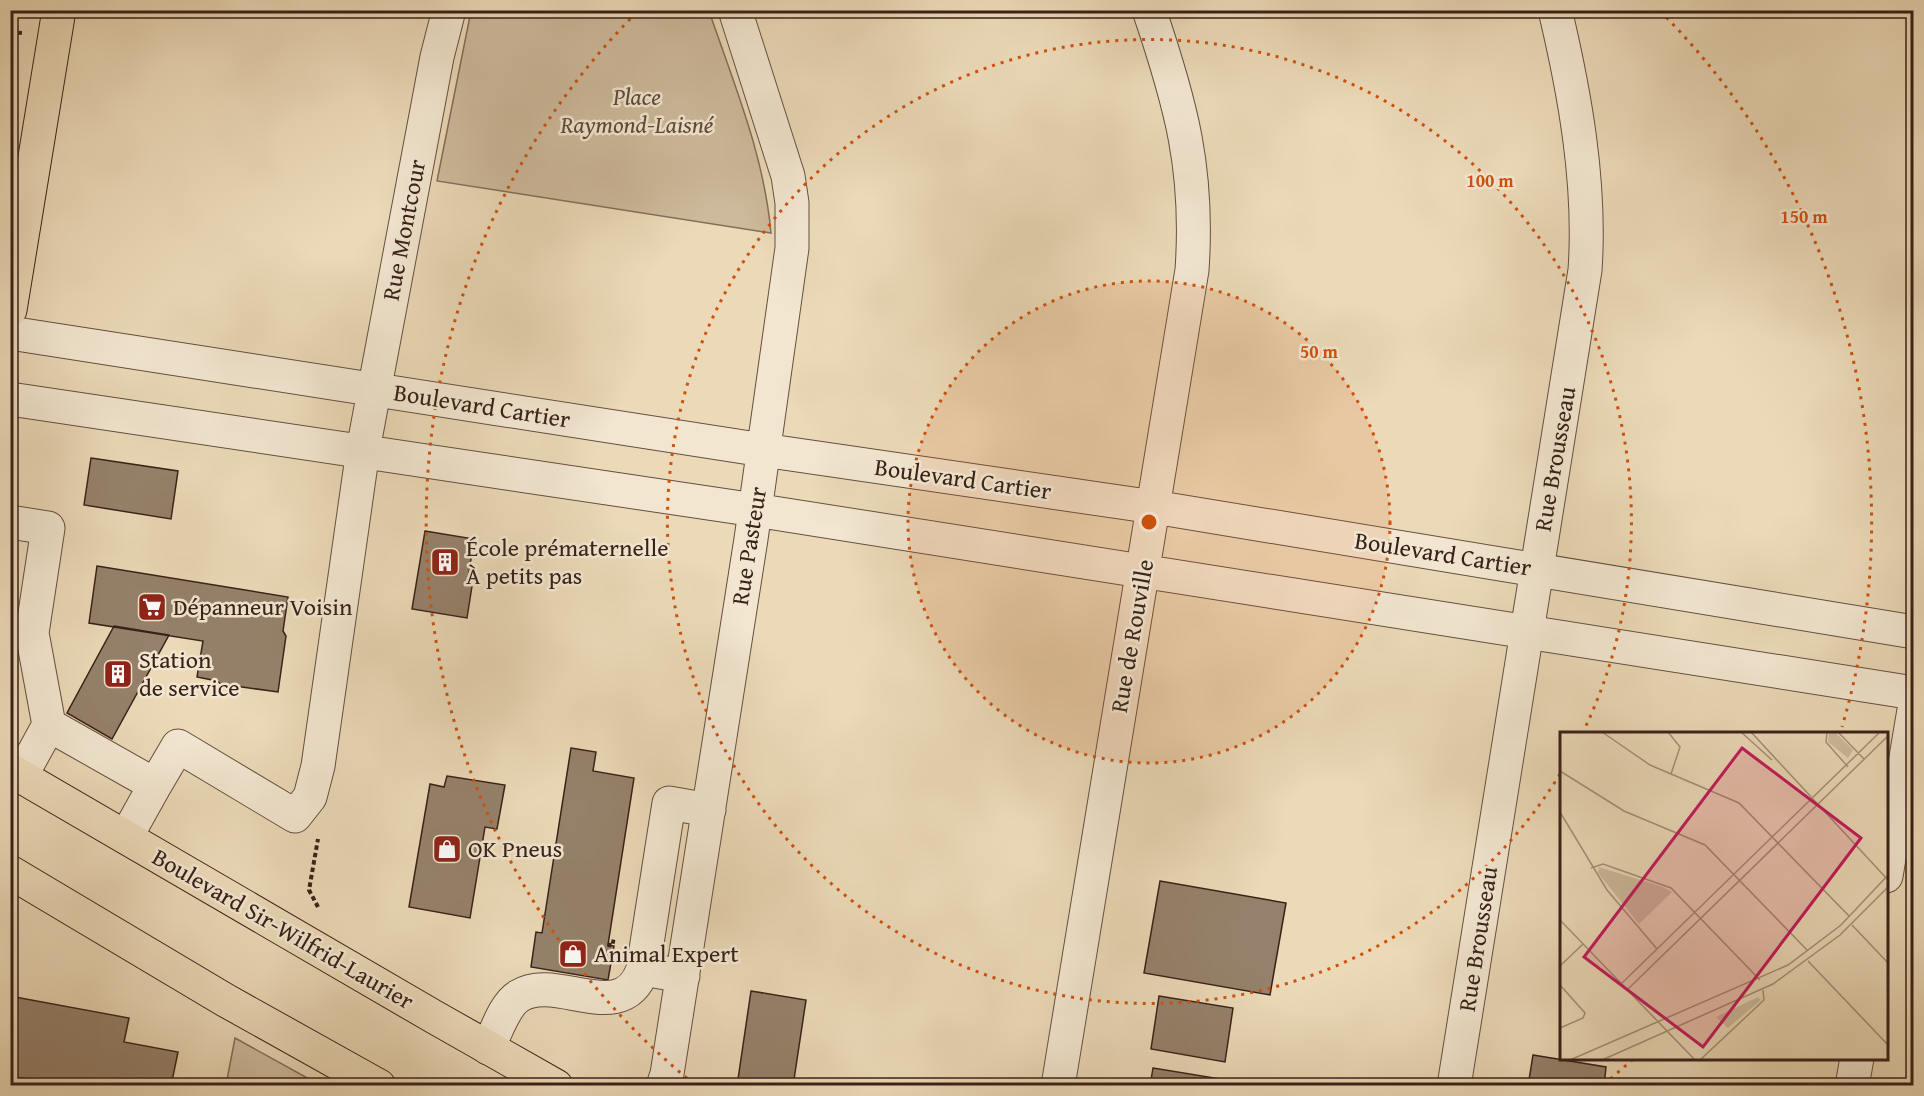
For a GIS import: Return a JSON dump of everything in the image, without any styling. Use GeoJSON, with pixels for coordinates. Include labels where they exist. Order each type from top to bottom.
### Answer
{"type":"FeatureCollection","features":[{"type":"Feature","properties":{"kind":"main road"},"geometry":{"type":"LineString","coordinates":[[10,310],[58,10]]}},
{"type":"Feature","properties":{"kind":"main road","name":"Boulevard Sir-Wilfrid-Laurier"},"geometry":{"type":"LineString","coordinates":[[16,773],[556,1086]]}},
{"type":"Feature","properties":{"kind":"main road"},"geometry":{"type":"LineString","coordinates":[[10,872],[225,1000],[379,1086]]}},
{"type":"Feature","properties":{"kind":"street","name":"Rue Montcour"},"geometry":{"type":"LineString","coordinates":[[155,785],[178,746],[295,816],[310,797],[318,766],[363,450],[437,57],[448,10]]}},
{"type":"Feature","properties":{"kind":"street","name":"Rue Pasteur"},"geometry":{"type":"LineString","coordinates":[[663,1086],[667,1074],[709,810],[792,248],[792,203],[781,150],[735,10]]}},
{"type":"Feature","properties":{"kind":"street","name":"Rue de Rouville"},"geometry":{"type":"LineString","coordinates":[[1058,1086],[1192,270],[1194,212],[1189,154],[1182,115],[1149,10]]}},
{"type":"Feature","properties":{"kind":"street","name":"Rue Brousseau"},"geometry":{"type":"LineString","coordinates":[[1455,1086],[1576,337],[1588,233],[1581,157],[1555,10]]}},
{"type":"Feature","properties":{"kind":"street","name":"Boulevard Cartier"},"geometry":{"type":"LineString","coordinates":[[10,333],[763,450],[1154,507],[1914,632]]}},
{"type":"Feature","properties":{"kind":"street"},"geometry":{"type":"LineString","coordinates":[[10,399],[755,510],[1914,693]]}},
{"type":"Feature","properties":{"kind":"street"},"geometry":{"type":"LineString","coordinates":[[10,522],[48,528],[21,631],[49,725],[155,785],[126,837]]}},
{"type":"Feature","properties":{"kind":"street"},"geometry":{"type":"LineString","coordinates":[[1888,870],[1914,710]]}},
{"type":"Feature","properties":{"kind":"street"},"geometry":{"type":"LineString","coordinates":[[16,773],[49,725]]}},
{"type":"Feature","properties":{"kind":"street"},"geometry":{"type":"LineString","coordinates":[[488,1048],[510,1005],[519,996],[541,990],[611,998],[631,990],[638,982],[643,969],[669,802],[709,810]]}},
{"type":"Feature","properties":{"kind":"street"},"geometry":{"type":"LineString","coordinates":[[643,969],[683,976]]}},
{"type":"Feature","properties":{"kind":"street"},"geometry":{"type":"LineString","coordinates":[[1852,1086],[1857,1060]]}},
{"type":"Feature","properties":{"kind":"path"},"geometry":{"type":"LineString","coordinates":[[10,32],[22,33]]}},
{"type":"Feature","properties":{"kind":"path"},"geometry":{"type":"LineString","coordinates":[[318,907],[309,890],[317,841],[322,830]]}},
{"type":"Feature","properties":{"kind":"green space","name":"Place Raymond-Laisné"},"geometry":{"type":"Polygon","coordinates":[[[471,11],[709,11],[755,148],[771,233],[437,181],[471,11]]]}},
{"type":"Feature","properties":{"kind":"green space"},"geometry":{"type":"Polygon","coordinates":[[[235,1038],[320,1085],[226,1085],[235,1038]]]}},
{"type":"Feature","properties":{"kind":"building"},"geometry":{"type":"Polygon","coordinates":[[[91,458],[178,471],[171,519],[84,505],[91,458]]]}},
{"type":"Feature","properties":{"kind":"building","name":"École prématernelle À petits pas"},"geometry":{"type":"Polygon","coordinates":[[[425,531],[474,539],[467,585],[472,586],[467,618],[412,609],[425,531]]]}},
{"type":"Feature","properties":{"kind":"building"},"geometry":{"type":"Polygon","coordinates":[[[97,566],[288,597],[283,631],[286,636],[278,692],[221,684],[197,677],[203,641],[89,623],[97,566]]]}},
{"type":"Feature","properties":{"kind":"building","name":"Station de service"},"geometry":{"type":"Polygon","coordinates":[[[114,626],[169,635],[112,739],[67,713],[114,626]]]}},
{"type":"Feature","properties":{"kind":"building"},"geometry":{"type":"Polygon","coordinates":[[[571,748],[596,752],[593,771],[634,778],[608,945],[614,946],[608,980],[531,967],[536,932],[542,933],[571,748]]]}},
{"type":"Feature","properties":{"kind":"building"},"geometry":{"type":"Polygon","coordinates":[[[447,776],[505,785],[497,829],[485,827],[470,918],[409,907],[430,784],[444,787],[447,776]]]}},
{"type":"Feature","properties":{"kind":"building"},"geometry":{"type":"Polygon","coordinates":[[[1160,881],[1286,903],[1270,995],[1144,973],[1160,881]]]}},
{"type":"Feature","properties":{"kind":"building"},"geometry":{"type":"Polygon","coordinates":[[[751,991],[806,1000],[793,1086],[737,1086],[751,991]]]}},
{"type":"Feature","properties":{"kind":"building"},"geometry":{"type":"Polygon","coordinates":[[[1159,996],[1233,1008],[1225,1062],[1151,1049],[1159,996]]]}},
{"type":"Feature","properties":{"kind":"building"},"geometry":{"type":"Polygon","coordinates":[[[15,997],[129,1018],[124,1042],[178,1052],[171,1086],[64,1086],[10,1076],[10,1008],[13,1008],[15,997]]]}},
{"type":"Feature","properties":{"kind":"building"},"geometry":{"type":"Polygon","coordinates":[[[1533,1055],[1606,1067],[1604,1086],[1528,1086],[1533,1055]]]}},
{"type":"Feature","properties":{"kind":"building"},"geometry":{"type":"Polygon","coordinates":[[[1153,1068],[1227,1080],[1226,1086],[1150,1086],[1153,1068]]]}},
{"type":"Feature","properties":{"kind":"place","name":"École prématernelle À petits pas"},"geometry":{"type":"Point","coordinates":[445,562]}},
{"type":"Feature","properties":{"kind":"place","name":"Dépanneur Voisin"},"geometry":{"type":"Point","coordinates":[152,607]}},
{"type":"Feature","properties":{"kind":"place","name":"Station de service"},"geometry":{"type":"Point","coordinates":[118,674]}},
{"type":"Feature","properties":{"kind":"place","name":"OK Pneus"},"geometry":{"type":"Point","coordinates":[447,849]}},
{"type":"Feature","properties":{"kind":"place","name":"Animal Expert"},"geometry":{"type":"Point","coordinates":[573,954]}}]}
